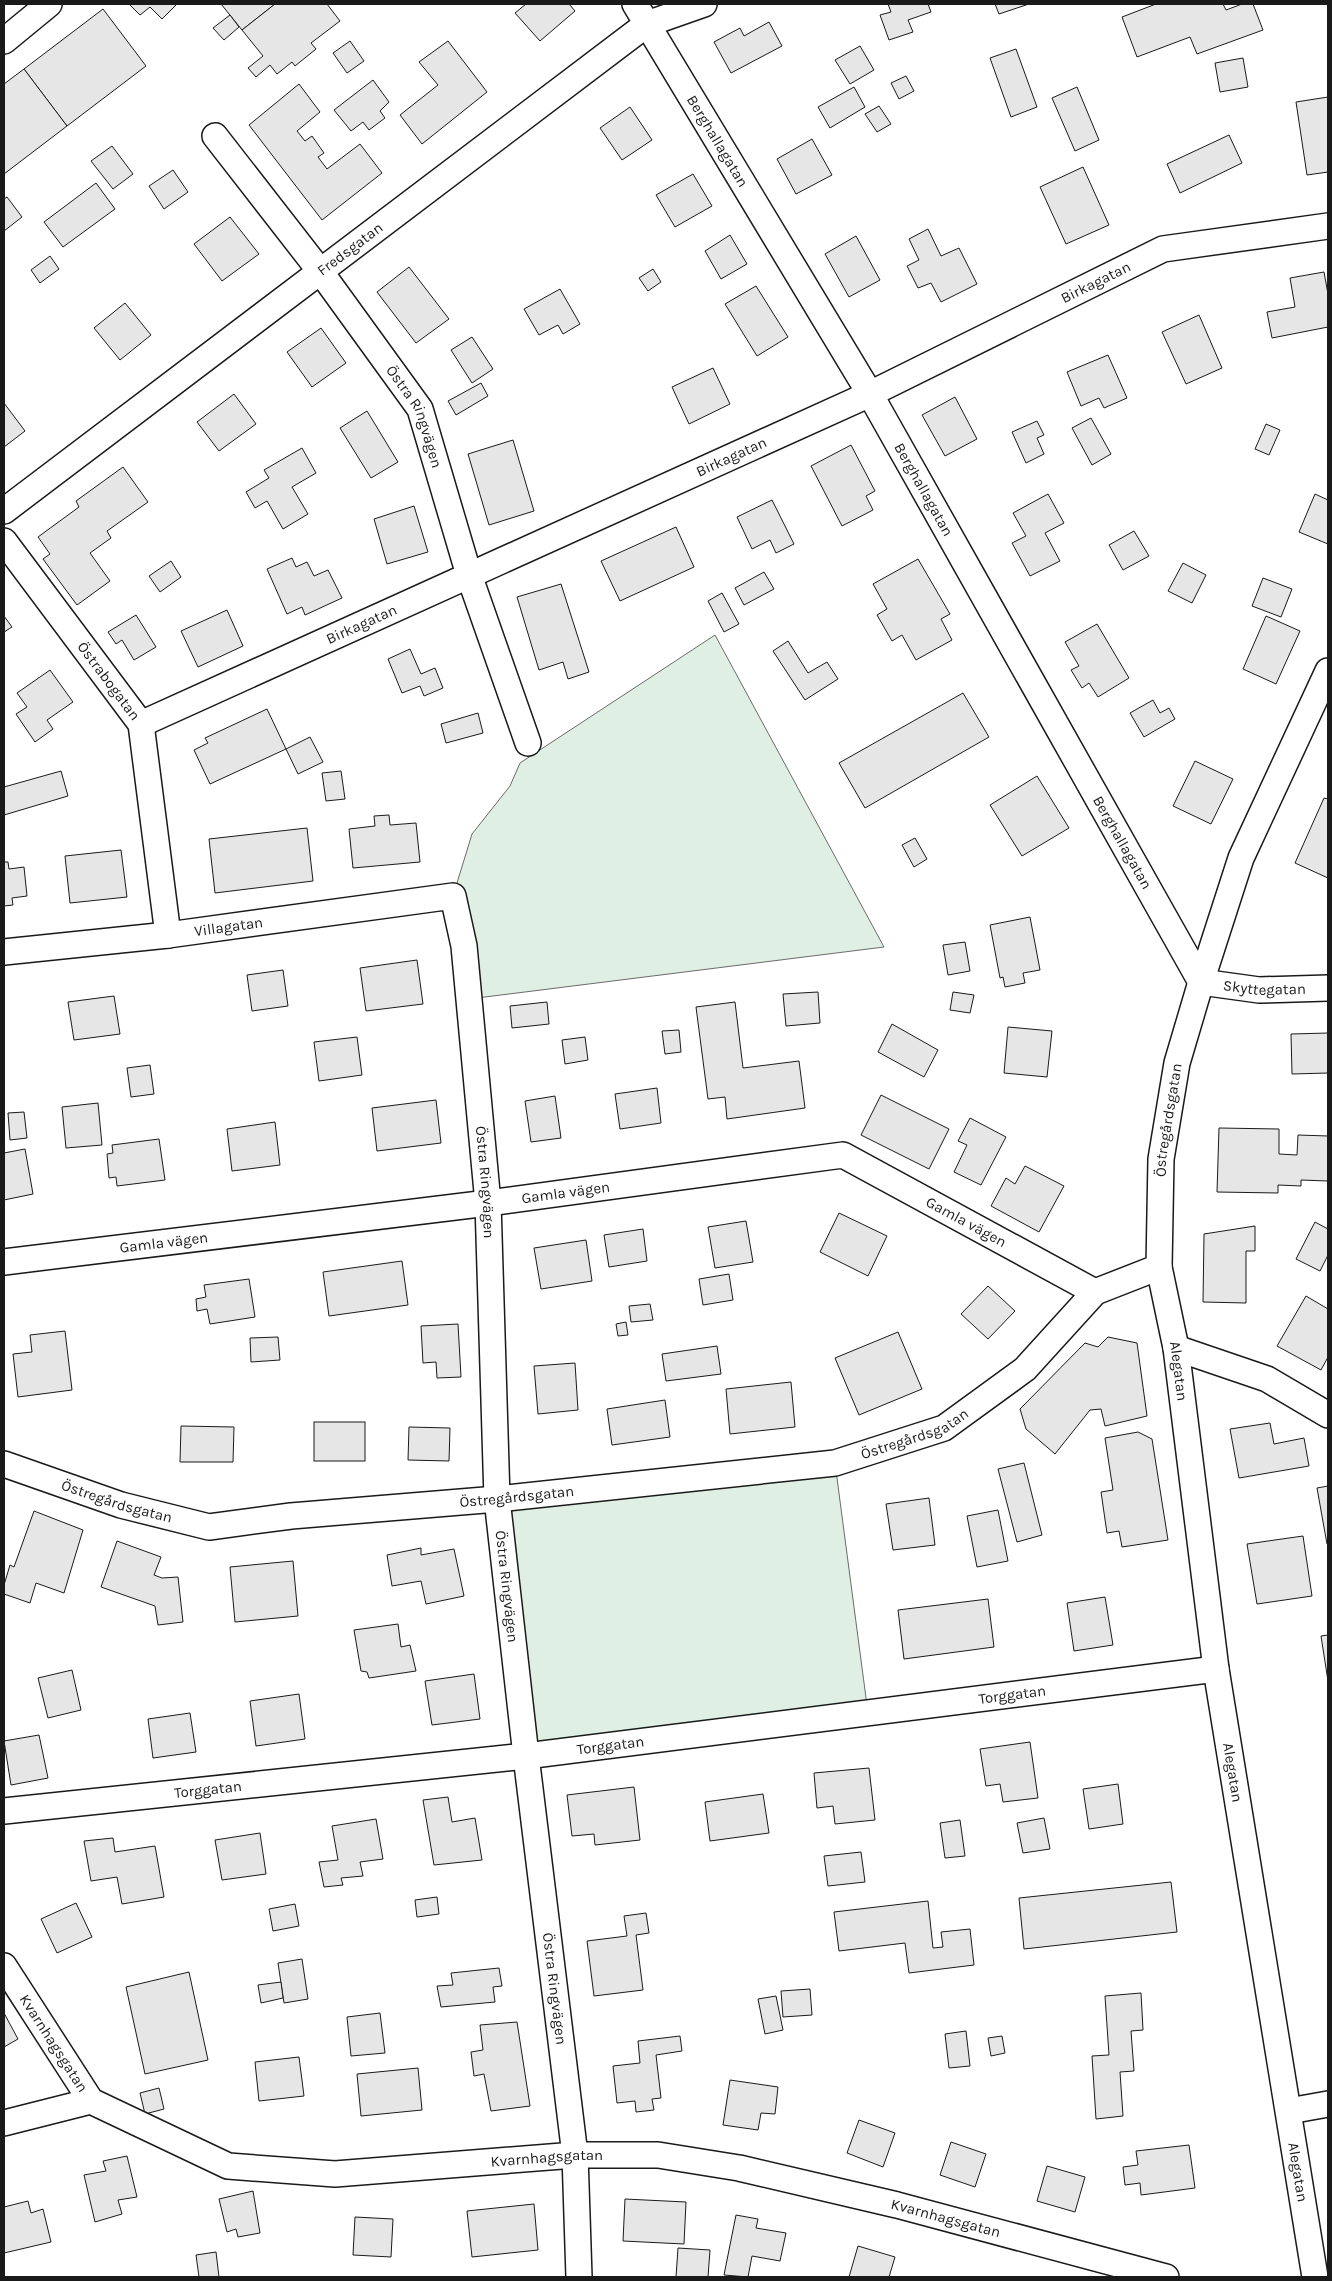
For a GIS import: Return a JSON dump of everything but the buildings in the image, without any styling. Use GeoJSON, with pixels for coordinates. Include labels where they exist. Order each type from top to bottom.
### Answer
{"type":"FeatureCollection","features":[{"type":"Feature","properties":{"kind":"street"},"geometry":{"type":"LineString","coordinates":[[4,41],[49,4]]}},
{"type":"Feature","properties":{"kind":"street","name":"Fredsgatan"},"geometry":{"type":"LineString","coordinates":[[4,511],[320,271],[641,14],[704,4]]}},
{"type":"Feature","properties":{"kind":"street","name":"Berghallagatan"},"geometry":{"type":"LineString","coordinates":[[641,14],[870,394],[1201,982]]}},
{"type":"Feature","properties":{"kind":"street","name":"Östra Ringvägen"},"geometry":{"type":"LineString","coordinates":[[215,136],[320,271],[420,409],[469,575],[528,743]]}},
{"type":"Feature","properties":{"kind":"street","name":"Birkagatan"},"geometry":{"type":"LineString","coordinates":[[141,724],[870,394],[1162,249],[1328,226]]}},
{"type":"Feature","properties":{"kind":"street","name":"Östrabogatan"},"geometry":{"type":"LineString","coordinates":[[4,541],[141,724],[168,935]]}},
{"type":"Feature","properties":{"kind":"street","name":"Östregårdsgatan"},"geometry":{"type":"LineString","coordinates":[[4,1464],[121,1505],[209,1527],[291,1516],[497,1498],[835,1463],[944,1428],[1025,1369],[1095,1292],[1159,1267],[1161,1159],[1177,1063],[1241,858],[1328,672]]}},
{"type":"Feature","properties":{"kind":"street","name":"Östra Ringvägen"},"geometry":{"type":"LineString","coordinates":[[453,896],[464,946],[488,1203],[497,1498],[526,1756],[575,2155],[579,2277]]}},
{"type":"Feature","properties":{"kind":"street","name":"Villagatan"},"geometry":{"type":"LineString","coordinates":[[4,952],[168,935],[453,896]]}},
{"type":"Feature","properties":{"kind":"street","name":"Skyttegatan"},"geometry":{"type":"LineString","coordinates":[[1201,982],[1259,990],[1328,988]]}},
{"type":"Feature","properties":{"kind":"street","name":"Gamla vägen"},"geometry":{"type":"LineString","coordinates":[[4,1262],[488,1203],[842,1155],[1095,1292]]}},
{"type":"Feature","properties":{"kind":"street","name":"Alegatan"},"geometry":{"type":"LineString","coordinates":[[1159,1267],[1176,1348],[1216,1669],[1315,2277]]}},
{"type":"Feature","properties":{"kind":"street"},"geometry":{"type":"LineString","coordinates":[[1176,1348],[1266,1379],[1328,1415]]}},
{"type":"Feature","properties":{"kind":"street","name":"Torggatan"},"geometry":{"type":"LineString","coordinates":[[4,1810],[526,1756],[1216,1669]]}},
{"type":"Feature","properties":{"kind":"street","name":"Kvarnhagsgatan"},"geometry":{"type":"LineString","coordinates":[[4,1966],[91,2101],[228,2166],[335,2174],[575,2155],[658,2155],[739,2168],[897,2205],[1166,2277]]}},
{"type":"Feature","properties":{"kind":"street"},"geometry":{"type":"LineString","coordinates":[[4,2123],[91,2101]]}},
{"type":"Feature","properties":{"kind":"street"},"geometry":{"type":"LineString","coordinates":[[1289,2111],[1328,2104]]}},
{"type":"Feature","properties":{"kind":"green space"},"geometry":{"type":"Polygon","coordinates":[[[715,635],[884,947],[469,999],[453,896],[472,834],[510,786],[520,763],[715,635]]]}},
{"type":"Feature","properties":{"kind":"green space"},"geometry":{"type":"Polygon","coordinates":[[[835,1463],[868,1713],[526,1756],[497,1499],[835,1463]]]}}]}
